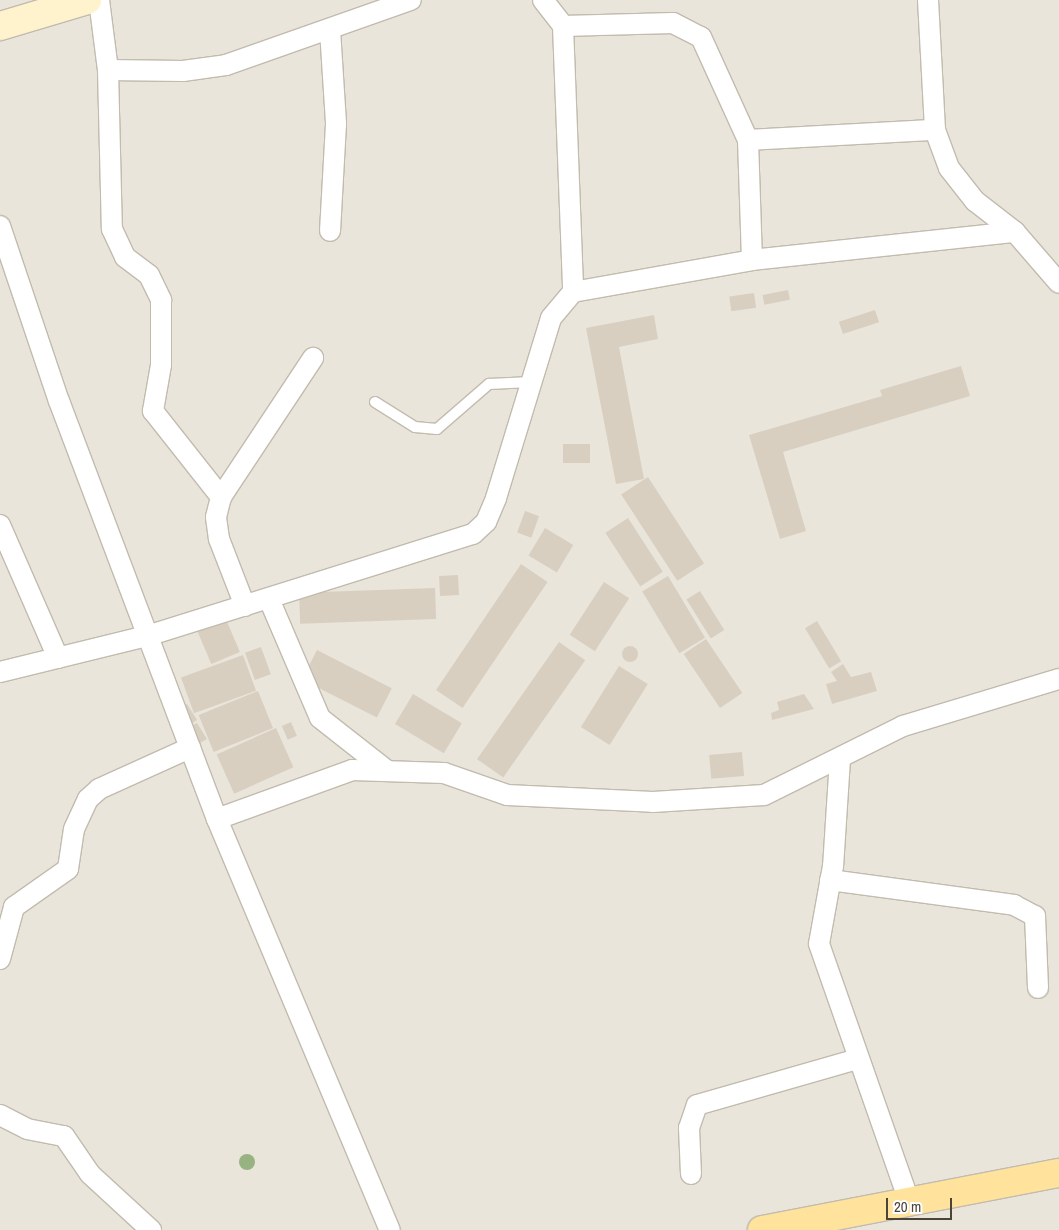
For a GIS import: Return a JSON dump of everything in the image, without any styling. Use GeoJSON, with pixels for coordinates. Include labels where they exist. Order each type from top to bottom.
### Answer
{"type":"FeatureCollection","features":[{"type":"Feature","properties":{"kind":"main road"},"geometry":{"type":"LineString","coordinates":[[762,1230],[1059,1173]]}},
{"type":"Feature","properties":{"kind":"street"},"geometry":{"type":"LineString","coordinates":[[0,26],[87,0],[108,70],[112,229],[125,257],[149,275],[161,300],[161,365],[153,411],[221,497]]}},
{"type":"Feature","properties":{"kind":"street"},"geometry":{"type":"LineString","coordinates":[[108,70],[183,71],[226,65],[412,0]]}},
{"type":"Feature","properties":{"kind":"street"},"geometry":{"type":"LineString","coordinates":[[543,0],[562,26],[573,292]]}},
{"type":"Feature","properties":{"kind":"street"},"geometry":{"type":"LineString","coordinates":[[928,0],[934,130],[949,168],[975,202],[1015,232],[1059,283]]}},
{"type":"Feature","properties":{"kind":"street"},"geometry":{"type":"LineString","coordinates":[[562,26],[674,23],[688,28],[701,37],[748,140],[752,260]]}},
{"type":"Feature","properties":{"kind":"street"},"geometry":{"type":"LineString","coordinates":[[330,30],[336,124],[330,232]]}},
{"type":"Feature","properties":{"kind":"street"},"geometry":{"type":"LineString","coordinates":[[748,140],[934,130]]}},
{"type":"Feature","properties":{"kind":"street"},"geometry":{"type":"LineString","coordinates":[[0,226],[147,636],[217,819],[390,1230]]}},
{"type":"Feature","properties":{"kind":"street"},"geometry":{"type":"LineString","coordinates":[[0,672],[147,636],[473,534],[486,522],[496,498],[550,318],[573,292],[752,260],[1015,232]]}},
{"type":"Feature","properties":{"kind":"street"},"geometry":{"type":"LineString","coordinates":[[245,606],[219,538],[216,517],[221,497],[313,358]]}},
{"type":"Feature","properties":{"kind":"street"},"geometry":{"type":"LineString","coordinates":[[0,526],[58,658]]}},
{"type":"Feature","properties":{"kind":"street"},"geometry":{"type":"LineString","coordinates":[[269,599],[320,718],[386,770]]}},
{"type":"Feature","properties":{"kind":"street"},"geometry":{"type":"LineString","coordinates":[[217,819],[343,772],[386,770],[444,773],[506,795],[663,802],[764,795],[840,759],[870,739],[903,726],[1059,679]]}},
{"type":"Feature","properties":{"kind":"street"},"geometry":{"type":"LineString","coordinates":[[0,959],[14,907],[68,869],[74,829],[88,799],[98,790],[190,748]]}},
{"type":"Feature","properties":{"kind":"street"},"geometry":{"type":"LineString","coordinates":[[840,759],[830,880],[819,944],[857,1059],[909,1201]]}},
{"type":"Feature","properties":{"kind":"street"},"geometry":{"type":"LineString","coordinates":[[830,880],[1014,905],[1035,916],[1038,988]]}},
{"type":"Feature","properties":{"kind":"street"},"geometry":{"type":"LineString","coordinates":[[691,1174],[689,1128],[697,1105],[857,1059]]}},
{"type":"Feature","properties":{"kind":"street"},"geometry":{"type":"LineString","coordinates":[[0,1116],[27,1129],[64,1136],[90,1174],[151,1230]]}},
{"type":"Feature","properties":{"kind":"lane"},"geometry":{"type":"LineString","coordinates":[[375,402],[415,427],[437,429],[489,384],[531,382]]}},
{"type":"Feature","properties":{"kind":"shaded area"},"geometry":{"type":"Polygon","coordinates":[[[0,0],[1059,0],[1059,1230],[0,1230],[0,0]]]}},
{"type":"Feature","properties":{"kind":"building"},"geometry":{"type":"Polygon","coordinates":[[[788,290],[790,300],[764,305],[762,295],[788,290]]]}},
{"type":"Feature","properties":{"kind":"building"},"geometry":{"type":"Polygon","coordinates":[[[754,293],[756,308],[731,311],[729,296],[754,293]]]}},
{"type":"Feature","properties":{"kind":"building"},"geometry":{"type":"Polygon","coordinates":[[[875,310],[879,322],[843,334],[839,322],[875,310]]]}},
{"type":"Feature","properties":{"kind":"building"},"geometry":{"type":"Polygon","coordinates":[[[654,315],[658,339],[619,347],[644,479],[616,484],[586,328],[654,315]]]}},
{"type":"Feature","properties":{"kind":"building"},"geometry":{"type":"Polygon","coordinates":[[[961,366],[970,396],[783,452],[806,531],[780,539],[749,435],[882,396],[880,390],[961,366]]]}},
{"type":"Feature","properties":{"kind":"building"},"geometry":{"type":"Polygon","coordinates":[[[563,444],[590,444],[590,463],[563,463],[563,444]]]}},
{"type":"Feature","properties":{"kind":"building"},"geometry":{"type":"Polygon","coordinates":[[[648,477],[704,563],[677,581],[621,494],[648,477]]]}},
{"type":"Feature","properties":{"kind":"building"},"geometry":{"type":"Polygon","coordinates":[[[525,511],[539,516],[531,538],[517,533],[525,511]]]}},
{"type":"Feature","properties":{"kind":"building"},"geometry":{"type":"Polygon","coordinates":[[[628,518],[663,572],[640,586],[605,533],[628,518]]]}},
{"type":"Feature","properties":{"kind":"building"},"geometry":{"type":"Polygon","coordinates":[[[545,528],[573,545],[557,572],[529,555],[545,528]]]}},
{"type":"Feature","properties":{"kind":"building"},"geometry":{"type":"Polygon","coordinates":[[[521,564],[548,582],[463,708],[436,690],[521,564]]]}},
{"type":"Feature","properties":{"kind":"building"},"geometry":{"type":"Polygon","coordinates":[[[458,575],[459,595],[440,596],[439,576],[458,575]]]}},
{"type":"Feature","properties":{"kind":"building"},"geometry":{"type":"Polygon","coordinates":[[[668,576],[705,638],[679,653],[642,591],[668,576]]]}},
{"type":"Feature","properties":{"kind":"building"},"geometry":{"type":"Polygon","coordinates":[[[604,582],[629,598],[595,651],[570,635],[604,582]]]}},
{"type":"Feature","properties":{"kind":"building"},"geometry":{"type":"Polygon","coordinates":[[[435,588],[436,619],[300,624],[299,593],[435,588]]]}},
{"type":"Feature","properties":{"kind":"building"},"geometry":{"type":"Polygon","coordinates":[[[700,591],[724,630],[711,638],[686,599],[700,591]]]}},
{"type":"Feature","properties":{"kind":"building"},"geometry":{"type":"Polygon","coordinates":[[[225,617],[240,652],[211,664],[196,629],[225,617]]]}},
{"type":"Feature","properties":{"kind":"building"},"geometry":{"type":"Polygon","coordinates":[[[817,621],[841,661],[829,668],[805,628],[817,621]]]}},
{"type":"Feature","properties":{"kind":"building"},"geometry":{"type":"Polygon","coordinates":[[[706,639],[742,693],[720,708],[684,654],[706,639]]]}},
{"type":"Feature","properties":{"kind":"building"},"geometry":{"type":"Polygon","coordinates":[[[559,642],[585,660],[503,777],[477,759],[559,642]]]}},
{"type":"Feature","properties":{"kind":"building"},"geometry":{"type":"Polygon","coordinates":[[[627,646],[633,646],[638,651],[636,660],[627,662],[622,657],[622,651],[627,646]]]}},
{"type":"Feature","properties":{"kind":"building"},"geometry":{"type":"Polygon","coordinates":[[[261,647],[271,674],[255,680],[245,653],[261,647]]]}},
{"type":"Feature","properties":{"kind":"building"},"geometry":{"type":"Polygon","coordinates":[[[317,650],[392,688],[377,718],[302,679],[317,650]]]}},
{"type":"Feature","properties":{"kind":"building"},"geometry":{"type":"Polygon","coordinates":[[[243,655],[256,691],[194,713],[181,678],[243,655]]]}},
{"type":"Feature","properties":{"kind":"building"},"geometry":{"type":"Polygon","coordinates":[[[843,664],[851,677],[871,672],[877,691],[832,704],[826,684],[837,681],[831,672],[843,664]]]}},
{"type":"Feature","properties":{"kind":"building"},"geometry":{"type":"Polygon","coordinates":[[[619,666],[648,684],[610,745],[581,727],[619,666]]]}},
{"type":"Feature","properties":{"kind":"building"},"geometry":{"type":"Polygon","coordinates":[[[258,691],[273,728],[214,752],[199,715],[258,691]]]}},
{"type":"Feature","properties":{"kind":"building"},"geometry":{"type":"Polygon","coordinates":[[[413,694],[462,723],[444,753],[395,724],[413,694]]]}},
{"type":"Feature","properties":{"kind":"building"},"geometry":{"type":"Polygon","coordinates":[[[804,694],[814,709],[772,720],[771,713],[779,710],[777,702],[804,694]]]}},
{"type":"Feature","properties":{"kind":"building"},"geometry":{"type":"Polygon","coordinates":[[[187,704],[197,720],[189,725],[179,709],[187,704]]]}},
{"type":"Feature","properties":{"kind":"building"},"geometry":{"type":"Polygon","coordinates":[[[291,722],[297,736],[288,740],[282,726],[291,722]]]}},
{"type":"Feature","properties":{"kind":"building"},"geometry":{"type":"Polygon","coordinates":[[[197,723],[207,739],[200,743],[191,726],[197,723]]]}},
{"type":"Feature","properties":{"kind":"building"},"geometry":{"type":"Polygon","coordinates":[[[276,728],[293,767],[234,794],[217,754],[276,728]]]}},
{"type":"Feature","properties":{"kind":"building"},"geometry":{"type":"Polygon","coordinates":[[[742,752],[744,776],[711,779],[709,755],[742,752]]]}}]}
